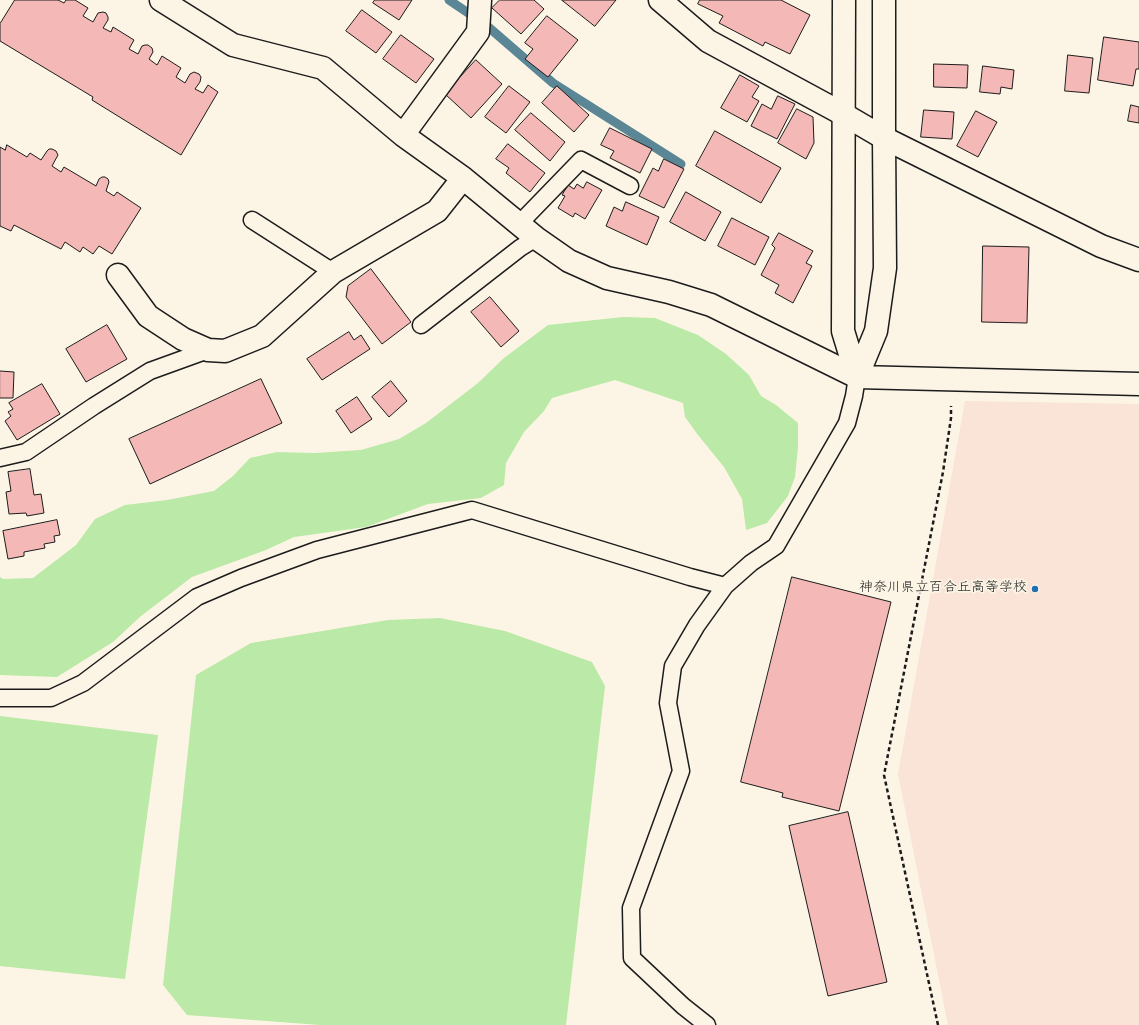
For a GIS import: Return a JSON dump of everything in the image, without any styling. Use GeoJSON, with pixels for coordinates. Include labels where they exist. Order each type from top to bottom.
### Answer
{"type":"FeatureCollection","features":[{"type":"Feature","properties":{"kind":"street"},"geometry":{"type":"LineString","coordinates":[[161,0],[233,45],[324,68],[403,135],[463,178],[536,238],[569,261],[607,278],[669,292],[711,305],[857,377],[1139,384]]}},
{"type":"Feature","properties":{"kind":"street"},"geometry":{"type":"LineString","coordinates":[[403,135],[478,32],[480,0]]}},
{"type":"Feature","properties":{"kind":"street"},"geometry":{"type":"LineString","coordinates":[[660,0],[708,41],[843,114],[884,138],[1101,246],[1139,260]]}},
{"type":"Feature","properties":{"kind":"street"},"geometry":{"type":"LineString","coordinates":[[844,0],[843,331],[857,377]]}},
{"type":"Feature","properties":{"kind":"street"},"geometry":{"type":"LineString","coordinates":[[857,377],[876,331],[885,268],[884,0]]}},
{"type":"Feature","properties":{"kind":"street"},"geometry":{"type":"LineString","coordinates":[[118,275],[148,316],[183,339],[208,350],[225,351],[262,336],[333,272],[437,211],[463,178]]}},
{"type":"Feature","properties":{"kind":"lane"},"geometry":{"type":"LineString","coordinates":[[519,224],[581,160],[630,186]]}},
{"type":"Feature","properties":{"kind":"lane"},"geometry":{"type":"LineString","coordinates":[[252,220],[333,272]]}},
{"type":"Feature","properties":{"kind":"lane"},"geometry":{"type":"LineString","coordinates":[[421,325],[520,248],[536,238]]}},
{"type":"Feature","properties":{"kind":"lane"},"geometry":{"type":"LineString","coordinates":[[0,458],[26,452],[94,406],[150,371],[208,350]]}},
{"type":"Feature","properties":{"kind":"lane"},"geometry":{"type":"LineString","coordinates":[[707,1025],[683,1006],[632,958],[631,908],[681,771],[668,703],[673,666],[697,625],[726,586],[751,563],[776,546],[847,423],[857,377]]}},
{"type":"Feature","properties":{"kind":"lane"},"geometry":{"type":"LineString","coordinates":[[0,698],[51,698],[83,682],[197,597],[241,578],[317,550],[472,510],[690,577],[726,586]]}},
{"type":"Feature","properties":{"kind":"path"},"geometry":{"type":"LineString","coordinates":[[938,1025],[884,775],[943,472],[951,418]]}},
{"type":"Feature","properties":{"kind":"shaded area","name":"神奈川県立百合丘高等学校"},"geometry":{"type":"Polygon","coordinates":[[[965,401],[1139,404],[1139,1025],[948,1025],[898,774],[965,401]]]}},
{"type":"Feature","properties":{"kind":"green space"},"geometry":{"type":"Polygon","coordinates":[[[623,317],[655,318],[698,335],[726,354],[749,375],[761,396],[776,405],[798,423],[798,447],[795,477],[788,496],[767,523],[746,530],[742,499],[724,467],[685,417],[683,403],[615,380],[552,398],[544,411],[524,432],[506,463],[504,485],[481,498],[428,504],[366,527],[294,537],[266,550],[192,577],[141,616],[113,642],[57,677],[0,675],[0,577],[3,579],[33,578],[76,545],[95,519],[125,505],[167,500],[214,491],[233,476],[250,458],[277,452],[315,453],[361,450],[399,439],[426,423],[478,383],[504,358],[548,325],[623,317]]]}},
{"type":"Feature","properties":{"kind":"green space"},"geometry":{"type":"Polygon","coordinates":[[[440,618],[505,631],[592,662],[605,686],[566,1025],[320,1025],[187,1015],[163,985],[196,675],[251,643],[388,620],[440,618]]]}},
{"type":"Feature","properties":{"kind":"green space"},"geometry":{"type":"Polygon","coordinates":[[[0,716],[158,735],[125,979],[0,966],[0,716]]]}},
{"type":"Feature","properties":{"kind":"building"},"geometry":{"type":"Polygon","coordinates":[[[15,0],[58,0],[64,3],[66,0],[75,0],[88,8],[83,16],[93,22],[98,13],[106,13],[108,20],[103,28],[111,32],[113,27],[134,40],[129,49],[138,54],[142,46],[148,45],[152,48],[153,52],[149,59],[157,65],[162,56],[181,68],[176,77],[185,83],[190,74],[194,72],[199,74],[201,77],[200,82],[195,89],[203,93],[208,85],[218,92],[181,155],[92,100],[93,97],[0,41],[0,24],[15,0]]]}},
{"type":"Feature","properties":{"kind":"building"},"geometry":{"type":"Polygon","coordinates":[[[375,0],[412,0],[399,20],[373,3],[375,0]]]}},
{"type":"Feature","properties":{"kind":"building"},"geometry":{"type":"Polygon","coordinates":[[[500,0],[534,0],[544,9],[521,34],[492,8],[500,0]]]}},
{"type":"Feature","properties":{"kind":"building"},"geometry":{"type":"Polygon","coordinates":[[[562,0],[616,0],[595,26],[562,0]]]}},
{"type":"Feature","properties":{"kind":"building"},"geometry":{"type":"Polygon","coordinates":[[[700,0],[781,0],[810,15],[790,54],[765,42],[763,46],[719,23],[723,16],[698,4],[700,0]]]}},
{"type":"Feature","properties":{"kind":"building"},"geometry":{"type":"Polygon","coordinates":[[[362,10],[392,32],[376,53],[346,31],[362,10]]]}},
{"type":"Feature","properties":{"kind":"building"},"geometry":{"type":"Polygon","coordinates":[[[547,16],[578,40],[548,77],[525,59],[533,49],[525,43],[547,16]]]}},
{"type":"Feature","properties":{"kind":"building"},"geometry":{"type":"Polygon","coordinates":[[[401,35],[434,59],[416,83],[383,59],[401,35]]]}},
{"type":"Feature","properties":{"kind":"building"},"geometry":{"type":"Polygon","coordinates":[[[1104,37],[1139,42],[1139,69],[1136,69],[1133,86],[1098,80],[1104,37]]]}},
{"type":"Feature","properties":{"kind":"building"},"geometry":{"type":"Polygon","coordinates":[[[1068,55],[1093,58],[1089,93],[1065,91],[1068,55]]]}},
{"type":"Feature","properties":{"kind":"building"},"geometry":{"type":"Polygon","coordinates":[[[476,60],[502,84],[471,118],[445,94],[476,60]]]}},
{"type":"Feature","properties":{"kind":"building"},"geometry":{"type":"Polygon","coordinates":[[[934,64],[968,65],[967,88],[934,87],[934,64]]]}},
{"type":"Feature","properties":{"kind":"building"},"geometry":{"type":"Polygon","coordinates":[[[983,66],[1014,70],[1012,89],[1001,87],[1000,94],[980,92],[983,66]]]}},
{"type":"Feature","properties":{"kind":"building"},"geometry":{"type":"Polygon","coordinates":[[[740,75],[759,86],[752,97],[759,101],[747,122],[721,108],[740,75]]]}},
{"type":"Feature","properties":{"kind":"building"},"geometry":{"type":"Polygon","coordinates":[[[509,86],[530,102],[506,133],[485,117],[509,86]]]}},
{"type":"Feature","properties":{"kind":"building"},"geometry":{"type":"Polygon","coordinates":[[[557,86],[589,115],[574,132],[542,103],[557,86]]]}},
{"type":"Feature","properties":{"kind":"building"},"geometry":{"type":"Polygon","coordinates":[[[778,96],[795,104],[777,139],[751,126],[762,104],[771,109],[778,96]]]}},
{"type":"Feature","properties":{"kind":"building"},"geometry":{"type":"Polygon","coordinates":[[[1131,105],[1139,107],[1139,123],[1128,121],[1131,105]]]}},
{"type":"Feature","properties":{"kind":"building"},"geometry":{"type":"Polygon","coordinates":[[[797,109],[813,117],[814,143],[806,159],[778,143],[797,109]]]}},
{"type":"Feature","properties":{"kind":"building"},"geometry":{"type":"Polygon","coordinates":[[[924,110],[954,112],[952,139],[921,137],[924,110]]]}},
{"type":"Feature","properties":{"kind":"building"},"geometry":{"type":"Polygon","coordinates":[[[976,111],[997,122],[978,157],[957,146],[976,111]]]}},
{"type":"Feature","properties":{"kind":"building"},"geometry":{"type":"Polygon","coordinates":[[[531,113],[565,142],[550,161],[515,130],[531,113]]]}},
{"type":"Feature","properties":{"kind":"building"},"geometry":{"type":"Polygon","coordinates":[[[610,128],[652,149],[640,173],[610,158],[614,151],[601,145],[610,128]]]}},
{"type":"Feature","properties":{"kind":"building"},"geometry":{"type":"Polygon","coordinates":[[[715,131],[781,168],[761,203],[696,166],[715,131]]]}},
{"type":"Feature","properties":{"kind":"building"},"geometry":{"type":"Polygon","coordinates":[[[508,144],[545,173],[530,192],[506,173],[509,168],[496,159],[508,144]]]}},
{"type":"Feature","properties":{"kind":"building"},"geometry":{"type":"Polygon","coordinates":[[[7,145],[27,157],[30,153],[41,160],[49,149],[52,149],[56,151],[58,155],[52,166],[61,172],[64,167],[96,186],[99,179],[105,177],[109,182],[106,191],[114,196],[117,192],[141,208],[112,254],[99,246],[93,254],[83,247],[80,252],[65,242],[61,249],[14,225],[11,231],[0,226],[0,147],[5,150],[7,145]]]}},
{"type":"Feature","properties":{"kind":"building"},"geometry":{"type":"Polygon","coordinates":[[[664,159],[684,169],[664,208],[639,196],[653,168],[658,171],[664,159]]]}},
{"type":"Feature","properties":{"kind":"building"},"geometry":{"type":"Polygon","coordinates":[[[587,182],[602,190],[585,219],[575,213],[573,217],[558,208],[565,196],[562,195],[568,185],[574,189],[577,184],[583,188],[587,182]]]}},
{"type":"Feature","properties":{"kind":"building"},"geometry":{"type":"Polygon","coordinates":[[[686,192],[721,212],[705,241],[670,222],[686,192]]]}},
{"type":"Feature","properties":{"kind":"building"},"geometry":{"type":"Polygon","coordinates":[[[626,202],[659,217],[647,245],[606,226],[614,207],[622,211],[626,202]]]}},
{"type":"Feature","properties":{"kind":"building"},"geometry":{"type":"Polygon","coordinates":[[[732,218],[769,237],[755,265],[718,246],[732,218]]]}},
{"type":"Feature","properties":{"kind":"building"},"geometry":{"type":"Polygon","coordinates":[[[779,233],[813,251],[806,263],[812,266],[793,303],[775,293],[779,285],[761,275],[775,248],[772,245],[779,233]]]}},
{"type":"Feature","properties":{"kind":"building"},"geometry":{"type":"Polygon","coordinates":[[[983,246],[1029,247],[1027,323],[982,322],[983,246]]]}},
{"type":"Feature","properties":{"kind":"building"},"geometry":{"type":"Polygon","coordinates":[[[371,269],[411,322],[382,344],[346,297],[348,286],[371,269]]]}},
{"type":"Feature","properties":{"kind":"building"},"geometry":{"type":"Polygon","coordinates":[[[490,297],[519,331],[501,347],[471,312],[490,297]]]}},
{"type":"Feature","properties":{"kind":"building"},"geometry":{"type":"Polygon","coordinates":[[[107,325],[127,359],[86,382],[66,349],[107,325]]]}},
{"type":"Feature","properties":{"kind":"building"},"geometry":{"type":"Polygon","coordinates":[[[349,332],[354,340],[361,335],[370,349],[322,380],[307,359],[349,332]]]}},
{"type":"Feature","properties":{"kind":"building"},"geometry":{"type":"Polygon","coordinates":[[[0,371],[14,372],[13,398],[0,398],[0,371]]]}},
{"type":"Feature","properties":{"kind":"building"},"geometry":{"type":"Polygon","coordinates":[[[261,379],[282,423],[150,484],[129,439],[261,379]]]}},
{"type":"Feature","properties":{"kind":"building"},"geometry":{"type":"Polygon","coordinates":[[[391,381],[407,401],[389,417],[372,397],[391,381]]]}},
{"type":"Feature","properties":{"kind":"building"},"geometry":{"type":"Polygon","coordinates":[[[42,384],[60,414],[17,440],[5,421],[11,416],[8,412],[13,409],[9,403],[42,384]]]}},
{"type":"Feature","properties":{"kind":"building"},"geometry":{"type":"Polygon","coordinates":[[[357,397],[372,419],[351,433],[336,411],[357,397]]]}},
{"type":"Feature","properties":{"kind":"building"},"geometry":{"type":"Polygon","coordinates":[[[30,469],[34,495],[41,494],[44,513],[27,516],[26,513],[9,514],[6,492],[11,491],[8,472],[30,469]]]}},
{"type":"Feature","properties":{"kind":"building"},"geometry":{"type":"Polygon","coordinates":[[[57,520],[60,535],[54,536],[55,542],[44,544],[45,548],[24,552],[24,556],[8,559],[3,531],[57,520]]]}},
{"type":"Feature","properties":{"kind":"building"},"geometry":{"type":"Polygon","coordinates":[[[792,577],[891,602],[839,811],[782,797],[783,793],[741,782],[792,577]]]}},
{"type":"Feature","properties":{"kind":"building"},"geometry":{"type":"Polygon","coordinates":[[[848,812],[887,982],[828,996],[789,826],[848,812]]]}},
{"type":"Feature","properties":{"kind":"waterway"},"geometry":{"type":"LineString","coordinates":[[449,0],[486,25],[553,83],[681,164]]}},
{"type":"Feature","properties":{"kind":"place","name":"神奈川県立百合丘高等学校"},"geometry":{"type":"Point","coordinates":[1035,589]}}]}
